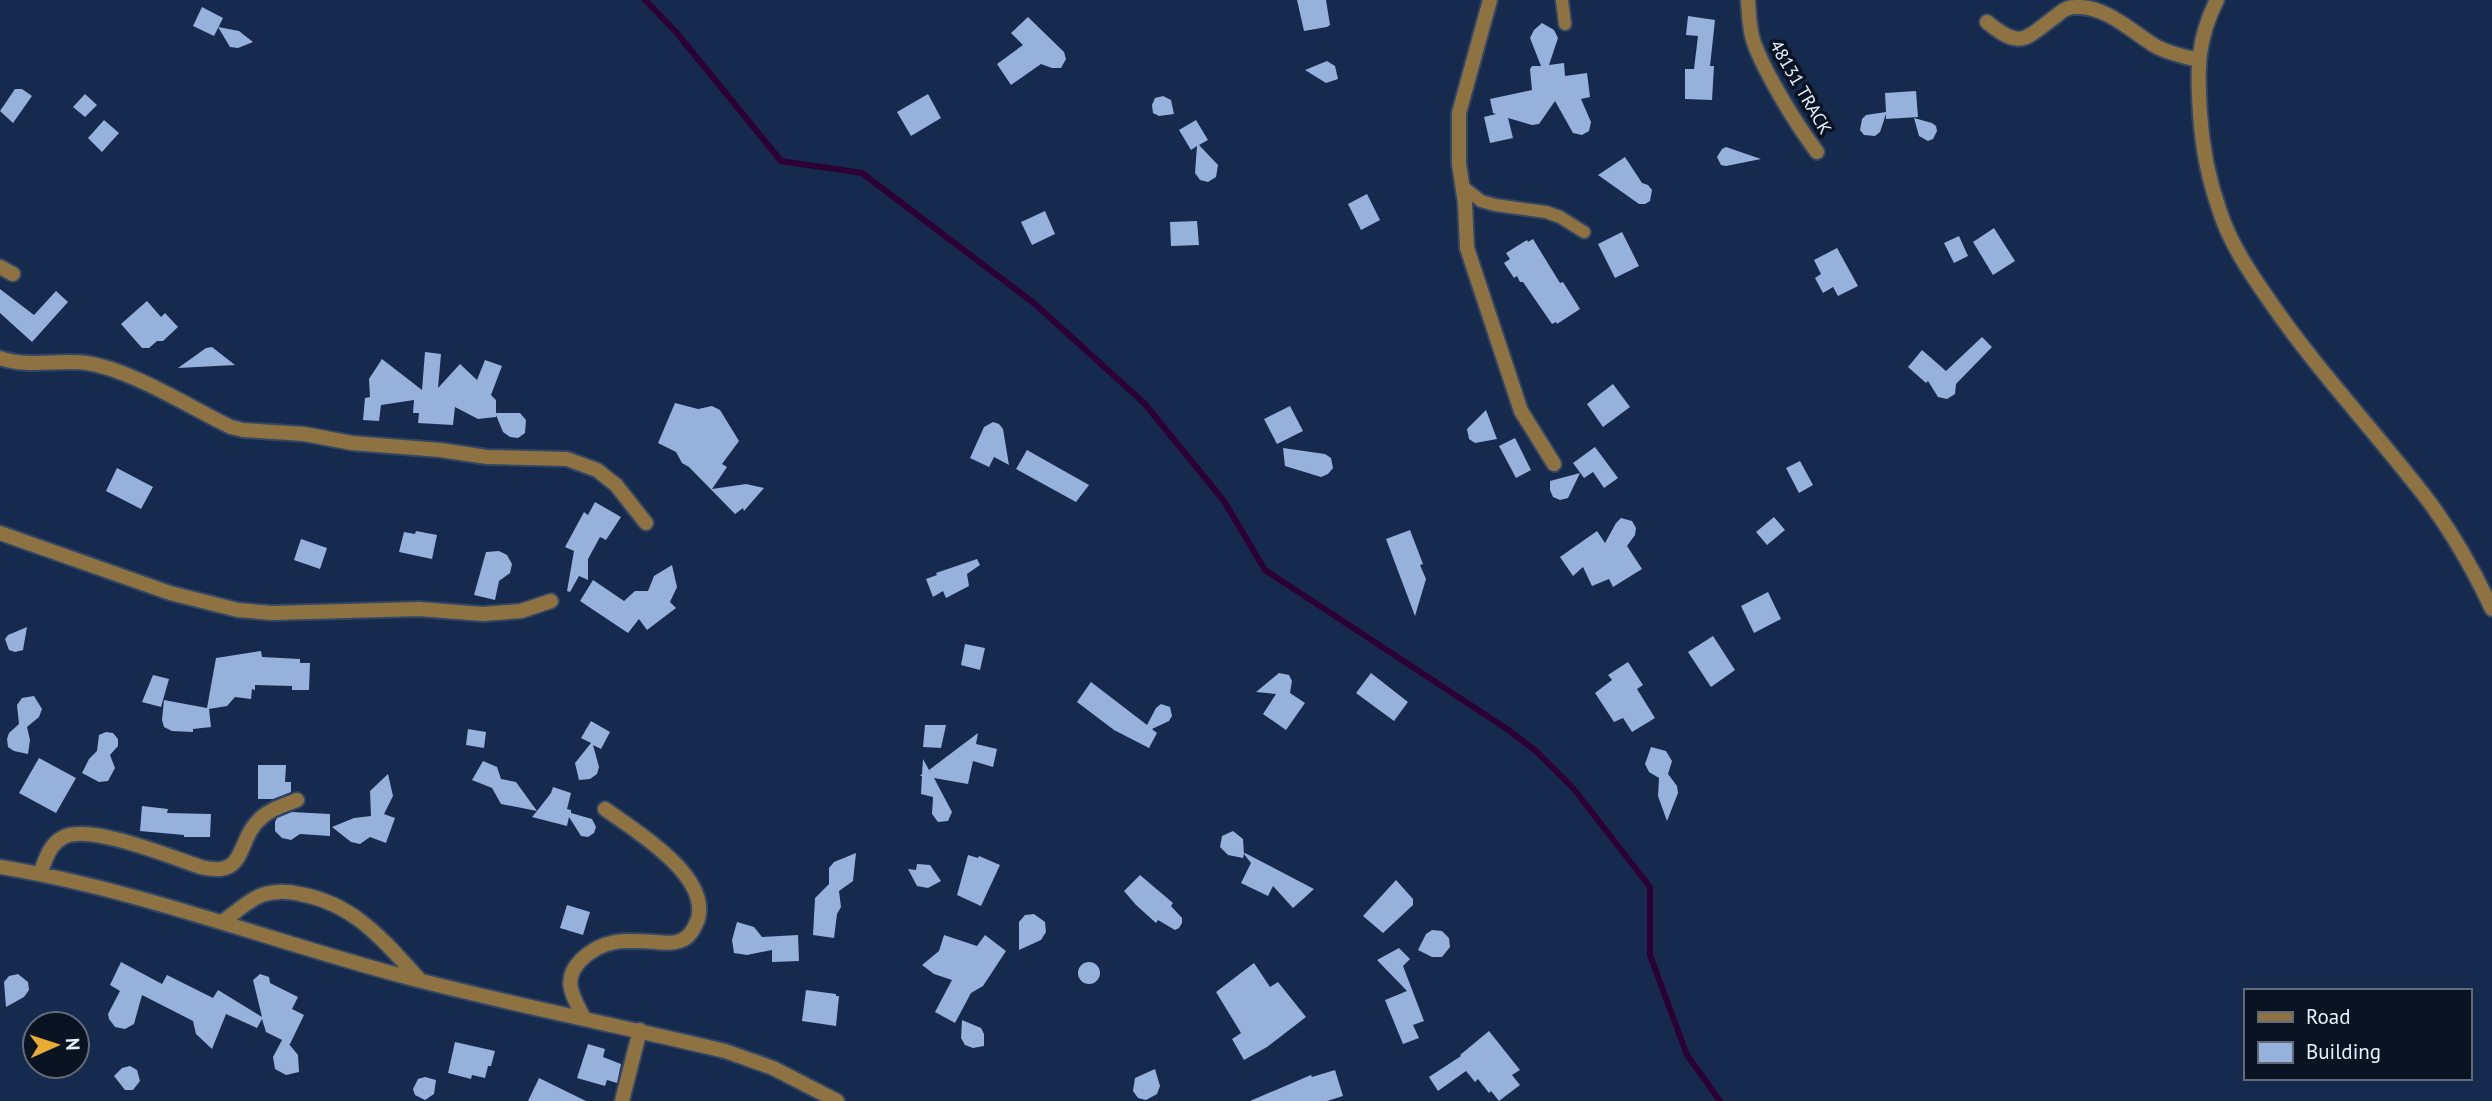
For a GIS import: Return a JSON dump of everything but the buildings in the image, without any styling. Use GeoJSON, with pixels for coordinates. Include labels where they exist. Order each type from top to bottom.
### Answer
{"type":"FeatureCollection","features":[{"type":"Feature","properties":{"kind":"street"},"geometry":{"type":"LineString","coordinates":[[1490,0],[1459,113],[1459,164],[1467,248],[1521,411],[1554,464]]}},
{"type":"Feature","properties":{"kind":"street","name":"48131 TRACK"},"geometry":{"type":"LineString","coordinates":[[1748,0],[1754,44],[1795,120],[1816,152]]}},
{"type":"Feature","properties":{"kind":"street"},"geometry":{"type":"LineString","coordinates":[[2217,0],[2201,41],[2197,75],[2209,176],[2220,214],[2249,271],[2290,331],[2424,495],[2449,531],[2492,609]]}},
{"type":"Feature","properties":{"kind":"street"},"geometry":{"type":"LineString","coordinates":[[1987,22],[2011,38],[2020,39],[2029,37],[2066,9],[2076,6],[2101,11],[2160,48],[2175,55],[2199,60]]}},
{"type":"Feature","properties":{"kind":"street"},"geometry":{"type":"LineString","coordinates":[[0,358],[14,363],[88,363],[133,378],[231,427],[243,430],[304,434],[352,443],[440,450],[487,457],[567,459],[597,470],[616,485],[646,523]]}},
{"type":"Feature","properties":{"kind":"street"},"geometry":{"type":"LineString","coordinates":[[0,533],[135,582],[238,610],[272,612],[419,609],[483,614],[521,611],[551,601]]}},
{"type":"Feature","properties":{"kind":"street"},"geometry":{"type":"LineString","coordinates":[[40,874],[52,845],[64,836],[77,833],[111,838],[215,871],[225,870],[237,861],[251,829],[261,817],[297,800]]}},
{"type":"Feature","properties":{"kind":"street"},"geometry":{"type":"LineString","coordinates":[[584,1018],[569,982],[573,968],[584,957],[601,945],[628,939],[668,943],[681,941],[695,926],[699,914],[697,898],[678,865],[605,809]]}},
{"type":"Feature","properties":{"kind":"street"},"geometry":{"type":"LineString","coordinates":[[0,867],[40,874],[222,922],[420,980],[725,1051],[773,1068],[837,1101]]}},
{"type":"Feature","properties":{"kind":"street"},"geometry":{"type":"LineString","coordinates":[[222,922],[260,896],[291,892],[322,898],[341,906],[360,920],[389,946],[420,980]]}},
{"type":"Feature","properties":{"kind":"street"},"geometry":{"type":"LineString","coordinates":[[622,1101],[640,1030]]}},
{"type":"Feature","properties":{"kind":"lane"},"geometry":{"type":"LineString","coordinates":[[1562,0],[1564,24]]}},
{"type":"Feature","properties":{"kind":"lane"},"geometry":{"type":"LineString","coordinates":[[1462,186],[1481,201],[1546,212],[1584,232]]}},
{"type":"Feature","properties":{"kind":"waterway"},"geometry":{"type":"LineString","coordinates":[[645,0],[676,32],[781,161],[862,173],[1035,304],[1144,403],[1224,501],[1265,570],[1507,729],[1536,751],[1573,788],[1650,887],[1650,955],[1687,1055],[1720,1101]]}}]}
